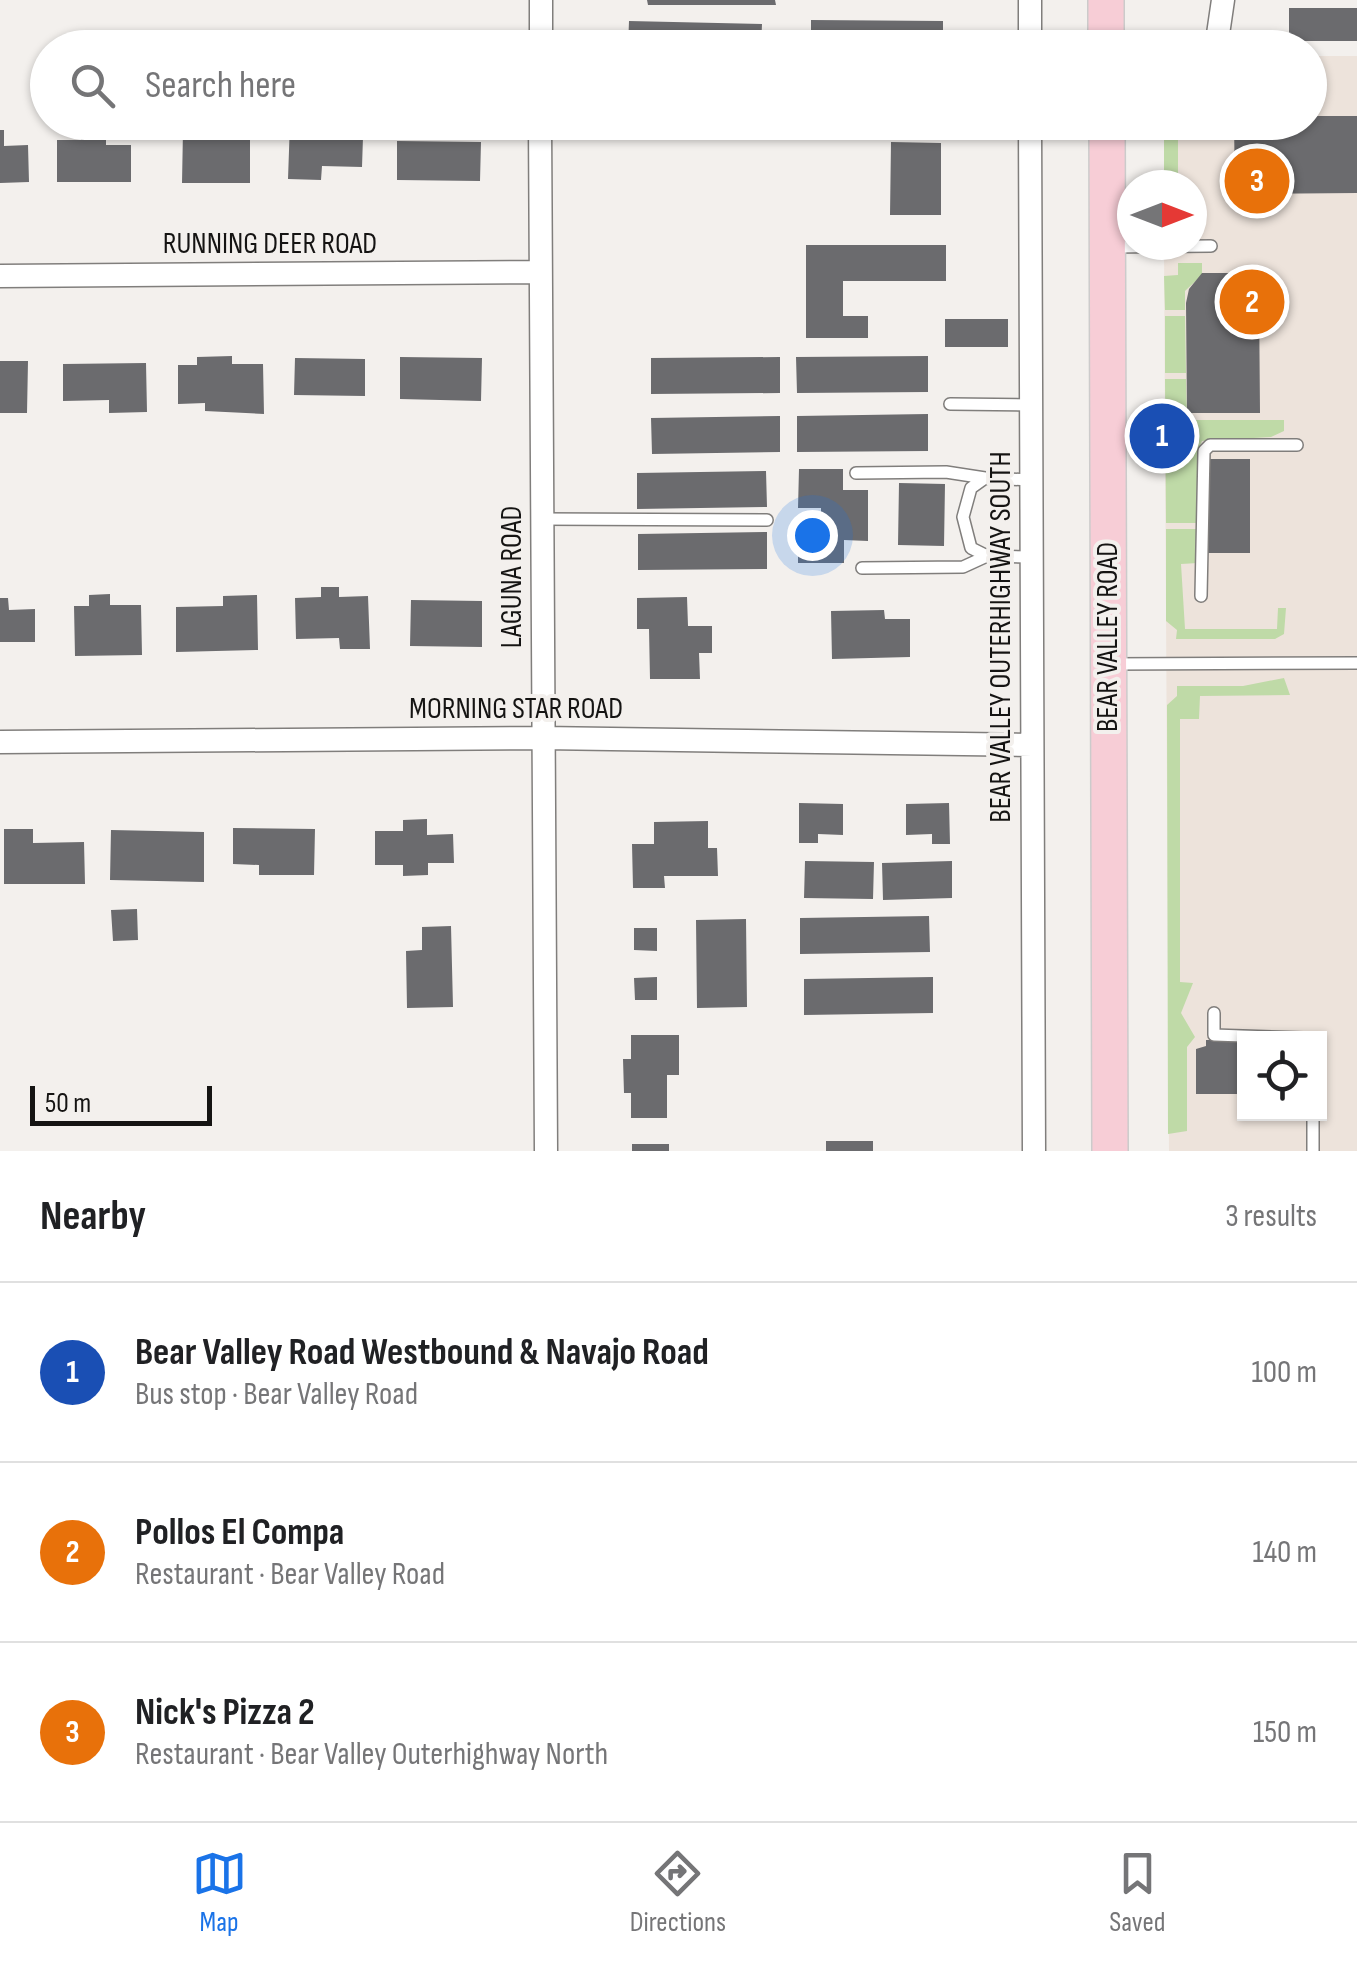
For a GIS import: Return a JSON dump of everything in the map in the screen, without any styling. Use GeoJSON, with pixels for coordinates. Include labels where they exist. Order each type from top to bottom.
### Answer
{"type":"FeatureCollection","features":[{"type":"Feature","properties":{"kind":"main road"},"geometry":{"type":"LineString","coordinates":[[1106,0],[1106,30]]}},
{"type":"Feature","properties":{"kind":"main road","name":"BEAR VALLEY ROAD"},"geometry":{"type":"LineString","coordinates":[[1106,140],[1110,1151]]}},
{"type":"Feature","properties":{"kind":"street"},"geometry":{"type":"LineString","coordinates":[[541,0],[541,30]]}},
{"type":"Feature","properties":{"kind":"street"},"geometry":{"type":"LineString","coordinates":[[1030,0],[1030,30]]}},
{"type":"Feature","properties":{"kind":"street"},"geometry":{"type":"LineString","coordinates":[[1218,30],[1222,0]]}},
{"type":"Feature","properties":{"kind":"street","name":"LAGUNA ROAD"},"geometry":{"type":"LineString","coordinates":[[540,140],[546,1151]]}},
{"type":"Feature","properties":{"kind":"street","name":"BEAR VALLEY OUTERHIGHWAY SOUTH"},"geometry":{"type":"LineString","coordinates":[[1030,140],[1034,1151]]}},
{"type":"Feature","properties":{"kind":"street","name":"RUNNING DEER ROAD"},"geometry":{"type":"LineString","coordinates":[[0,276],[540,272]]}},
{"type":"Feature","properties":{"kind":"street","name":"MORNING STAR ROAD"},"geometry":{"type":"LineString","coordinates":[[0,742],[543,738],[1032,746]]}},
{"type":"Feature","properties":{"kind":"lane"},"geometry":{"type":"LineString","coordinates":[[1107,247],[1211,246]]}},
{"type":"Feature","properties":{"kind":"lane"},"geometry":{"type":"LineString","coordinates":[[950,404],[1031,405]]}},
{"type":"Feature","properties":{"kind":"lane"},"geometry":{"type":"LineString","coordinates":[[1201,596],[1204,451],[1210,445],[1296,445]]}},
{"type":"Feature","properties":{"kind":"lane"},"geometry":{"type":"LineString","coordinates":[[856,473],[946,472],[1031,480]]}},
{"type":"Feature","properties":{"kind":"lane"},"geometry":{"type":"LineString","coordinates":[[985,478],[971,488],[963,517],[971,548],[987,556]]}},
{"type":"Feature","properties":{"kind":"lane"},"geometry":{"type":"LineString","coordinates":[[541,519],[767,520]]}},
{"type":"Feature","properties":{"kind":"lane"},"geometry":{"type":"LineString","coordinates":[[862,568],[963,566],[987,556],[1031,557]]}},
{"type":"Feature","properties":{"kind":"lane"},"geometry":{"type":"LineString","coordinates":[[1108,664],[1357,664]]}},
{"type":"Feature","properties":{"kind":"lane"},"geometry":{"type":"LineString","coordinates":[[1214,1013],[1214,1035],[1237,1035]]}},
{"type":"Feature","properties":{"kind":"lane"},"geometry":{"type":"LineString","coordinates":[[1313,1121],[1313,1151]]}},
{"type":"Feature","properties":{"kind":"shaded area"},"geometry":{"type":"Polygon","coordinates":[[[1327,56],[1357,56],[1357,1151],[1169,1151],[1164,260],[1207,260],[1207,170],[1164,170],[1164,140],[1327,140],[1327,56]]]}},
{"type":"Feature","properties":{"kind":"green space"},"geometry":{"type":"Polygon","coordinates":[[[1164,140],[1178,140],[1178,170],[1164,170],[1164,140]]]}},
{"type":"Feature","properties":{"kind":"green space"},"geometry":{"type":"Polygon","coordinates":[[[1178,263],[1202,263],[1202,275],[1185,291],[1185,310],[1165,310],[1164,276],[1178,275],[1178,263]]]}},
{"type":"Feature","properties":{"kind":"green space"},"geometry":{"type":"Polygon","coordinates":[[[1165,316],[1185,316],[1186,373],[1165,373],[1165,316]]]}},
{"type":"Feature","properties":{"kind":"green space"},"geometry":{"type":"Polygon","coordinates":[[[1165,379],[1186,379],[1187,420],[1284,420],[1284,431],[1271,437],[1202,441],[1197,453],[1198,523],[1166,523],[1165,379]]]}},
{"type":"Feature","properties":{"kind":"green space"},"geometry":{"type":"Polygon","coordinates":[[[1166,529],[1198,529],[1198,563],[1181,564],[1185,629],[1277,629],[1278,608],[1286,608],[1284,634],[1275,639],[1176,639],[1177,630],[1166,621],[1166,529]]]}},
{"type":"Feature","properties":{"kind":"green space"},"geometry":{"type":"Polygon","coordinates":[[[1284,678],[1290,695],[1200,696],[1199,719],[1180,719],[1180,982],[1193,983],[1181,1013],[1195,1037],[1187,1047],[1187,1131],[1168,1134],[1167,705],[1177,696],[1177,686],[1243,686],[1284,678]]]}},
{"type":"Feature","properties":{"kind":"building"},"geometry":{"type":"Polygon","coordinates":[[[647,0],[775,0],[776,5],[648,5],[647,0]]]}},
{"type":"Feature","properties":{"kind":"building"},"geometry":{"type":"Polygon","coordinates":[[[1289,8],[1357,8],[1357,41],[1327,41],[1327,30],[1289,30],[1289,8]]]}},
{"type":"Feature","properties":{"kind":"building"},"geometry":{"type":"Polygon","coordinates":[[[811,20],[943,21],[943,30],[811,30],[811,20]]]}},
{"type":"Feature","properties":{"kind":"building"},"geometry":{"type":"Polygon","coordinates":[[[629,21],[762,24],[762,30],[629,30],[629,21]]]}},
{"type":"Feature","properties":{"kind":"building"},"geometry":{"type":"Polygon","coordinates":[[[1327,116],[1357,116],[1357,193],[1235,194],[1234,140],[1327,140],[1327,116]]]}},
{"type":"Feature","properties":{"kind":"building"},"geometry":{"type":"Polygon","coordinates":[[[0,130],[4,130],[4,146],[28,145],[29,182],[0,183],[0,130]]]}},
{"type":"Feature","properties":{"kind":"building"},"geometry":{"type":"Polygon","coordinates":[[[57,140],[106,140],[106,145],[131,145],[131,182],[57,182],[57,140]]]}},
{"type":"Feature","properties":{"kind":"building"},"geometry":{"type":"Polygon","coordinates":[[[183,140],[250,140],[250,183],[182,183],[183,140]]]}},
{"type":"Feature","properties":{"kind":"building"},"geometry":{"type":"Polygon","coordinates":[[[289,140],[363,140],[362,167],[322,166],[321,180],[288,179],[289,140]]]}},
{"type":"Feature","properties":{"kind":"building"},"geometry":{"type":"Polygon","coordinates":[[[397,141],[481,142],[480,181],[397,180],[397,141]]]}},
{"type":"Feature","properties":{"kind":"building"},"geometry":{"type":"Polygon","coordinates":[[[891,142],[941,143],[941,215],[890,215],[891,142]]]}},
{"type":"Feature","properties":{"kind":"building"},"geometry":{"type":"Polygon","coordinates":[[[806,245],[946,245],[946,281],[843,281],[843,316],[868,316],[868,338],[806,338],[806,245]]]}},
{"type":"Feature","properties":{"kind":"building"},"geometry":{"type":"Polygon","coordinates":[[[1202,273],[1254,273],[1254,294],[1259,294],[1260,413],[1187,413],[1186,303],[1189,289],[1202,273]]]}},
{"type":"Feature","properties":{"kind":"building"},"geometry":{"type":"Polygon","coordinates":[[[945,319],[1008,319],[1008,347],[945,347],[945,319]]]}},
{"type":"Feature","properties":{"kind":"building"},"geometry":{"type":"Polygon","coordinates":[[[232,356],[232,364],[263,364],[264,414],[205,411],[205,403],[178,404],[178,365],[197,365],[197,357],[232,356]]]}},
{"type":"Feature","properties":{"kind":"building"},"geometry":{"type":"Polygon","coordinates":[[[928,356],[928,392],[797,393],[796,357],[928,356]]]}},
{"type":"Feature","properties":{"kind":"building"},"geometry":{"type":"Polygon","coordinates":[[[400,357],[482,358],[481,401],[400,399],[400,357]]]}},
{"type":"Feature","properties":{"kind":"building"},"geometry":{"type":"Polygon","coordinates":[[[780,357],[780,393],[651,394],[651,358],[780,357]]]}},
{"type":"Feature","properties":{"kind":"building"},"geometry":{"type":"Polygon","coordinates":[[[295,358],[365,359],[365,396],[294,395],[295,358]]]}},
{"type":"Feature","properties":{"kind":"building"},"geometry":{"type":"Polygon","coordinates":[[[0,361],[28,361],[27,413],[0,413],[0,361]]]}},
{"type":"Feature","properties":{"kind":"building"},"geometry":{"type":"Polygon","coordinates":[[[146,363],[147,412],[109,413],[109,400],[63,401],[63,364],[146,363]]]}},
{"type":"Feature","properties":{"kind":"building"},"geometry":{"type":"Polygon","coordinates":[[[928,414],[928,451],[797,452],[797,416],[928,414]]]}},
{"type":"Feature","properties":{"kind":"building"},"geometry":{"type":"Polygon","coordinates":[[[780,416],[780,452],[652,454],[651,418],[780,416]]]}},
{"type":"Feature","properties":{"kind":"building"},"geometry":{"type":"Polygon","coordinates":[[[1204,459],[1250,459],[1250,553],[1205,553],[1204,459]]]}},
{"type":"Feature","properties":{"kind":"building"},"geometry":{"type":"Polygon","coordinates":[[[799,469],[843,469],[843,490],[868,490],[868,541],[844,540],[844,563],[798,563],[798,523],[821,523],[821,508],[798,508],[799,469]]]}},
{"type":"Feature","properties":{"kind":"building"},"geometry":{"type":"Polygon","coordinates":[[[766,471],[767,507],[637,509],[637,473],[766,471]]]}},
{"type":"Feature","properties":{"kind":"building"},"geometry":{"type":"Polygon","coordinates":[[[899,483],[945,484],[944,546],[898,545],[899,483]]]}},
{"type":"Feature","properties":{"kind":"building"},"geometry":{"type":"Polygon","coordinates":[[[767,532],[767,569],[638,570],[638,534],[767,532]]]}},
{"type":"Feature","properties":{"kind":"building"},"geometry":{"type":"Polygon","coordinates":[[[321,587],[339,587],[339,597],[368,596],[370,649],[340,649],[339,638],[296,639],[295,598],[321,597],[321,587]]]}},
{"type":"Feature","properties":{"kind":"building"},"geometry":{"type":"Polygon","coordinates":[[[110,594],[110,605],[141,605],[142,655],[75,656],[74,606],[89,606],[89,595],[110,594]]]}},
{"type":"Feature","properties":{"kind":"building"},"geometry":{"type":"Polygon","coordinates":[[[257,595],[258,650],[176,652],[176,607],[223,606],[223,596],[257,595]]]}},
{"type":"Feature","properties":{"kind":"building"},"geometry":{"type":"Polygon","coordinates":[[[687,597],[688,626],[712,626],[712,653],[699,653],[700,679],[650,679],[649,629],[637,629],[637,598],[687,597]]]}},
{"type":"Feature","properties":{"kind":"building"},"geometry":{"type":"Polygon","coordinates":[[[0,598],[8,598],[9,610],[35,609],[35,642],[0,642],[0,598]]]}},
{"type":"Feature","properties":{"kind":"building"},"geometry":{"type":"Polygon","coordinates":[[[411,600],[482,601],[482,647],[410,646],[411,600]]]}},
{"type":"Feature","properties":{"kind":"building"},"geometry":{"type":"Polygon","coordinates":[[[884,610],[885,619],[910,619],[910,657],[832,659],[831,611],[884,610]]]}},
{"type":"Feature","properties":{"kind":"building"},"geometry":{"type":"Polygon","coordinates":[[[799,803],[843,804],[843,835],[818,834],[818,843],[799,843],[799,803]]]}},
{"type":"Feature","properties":{"kind":"building"},"geometry":{"type":"Polygon","coordinates":[[[949,803],[950,844],[932,844],[932,834],[906,835],[906,804],[949,803]]]}},
{"type":"Feature","properties":{"kind":"building"},"geometry":{"type":"Polygon","coordinates":[[[427,819],[427,835],[453,834],[454,863],[428,863],[428,875],[403,876],[403,865],[375,865],[375,831],[403,831],[403,820],[427,819]]]}},
{"type":"Feature","properties":{"kind":"building"},"geometry":{"type":"Polygon","coordinates":[[[708,821],[708,848],[717,848],[718,876],[664,876],[665,888],[633,888],[632,844],[654,844],[654,822],[708,821]]]}},
{"type":"Feature","properties":{"kind":"building"},"geometry":{"type":"Polygon","coordinates":[[[233,828],[315,829],[314,875],[259,875],[259,865],[233,864],[233,828]]]}},
{"type":"Feature","properties":{"kind":"building"},"geometry":{"type":"Polygon","coordinates":[[[4,829],[33,829],[33,843],[84,842],[85,884],[4,884],[4,829]]]}},
{"type":"Feature","properties":{"kind":"building"},"geometry":{"type":"Polygon","coordinates":[[[111,830],[204,832],[204,882],[110,880],[111,830]]]}},
{"type":"Feature","properties":{"kind":"building"},"geometry":{"type":"Polygon","coordinates":[[[805,861],[874,862],[873,899],[804,898],[805,861]]]}},
{"type":"Feature","properties":{"kind":"building"},"geometry":{"type":"Polygon","coordinates":[[[952,861],[952,898],[883,900],[882,863],[952,861]]]}},
{"type":"Feature","properties":{"kind":"building"},"geometry":{"type":"Polygon","coordinates":[[[137,909],[138,940],[113,941],[111,910],[137,909]]]}},
{"type":"Feature","properties":{"kind":"building"},"geometry":{"type":"Polygon","coordinates":[[[929,916],[930,952],[800,954],[800,918],[929,916]]]}},
{"type":"Feature","properties":{"kind":"building"},"geometry":{"type":"Polygon","coordinates":[[[746,919],[747,1007],[697,1008],[696,920],[746,919]]]}},
{"type":"Feature","properties":{"kind":"building"},"geometry":{"type":"Polygon","coordinates":[[[451,926],[453,1007],[407,1008],[406,951],[422,950],[422,927],[451,926]]]}},
{"type":"Feature","properties":{"kind":"building"},"geometry":{"type":"Polygon","coordinates":[[[634,928],[657,928],[657,951],[634,950],[634,928]]]}},
{"type":"Feature","properties":{"kind":"building"},"geometry":{"type":"Polygon","coordinates":[[[657,977],[657,1000],[635,1000],[634,978],[657,977]]]}},
{"type":"Feature","properties":{"kind":"building"},"geometry":{"type":"Polygon","coordinates":[[[933,977],[933,1013],[804,1015],[804,979],[933,977]]]}},
{"type":"Feature","properties":{"kind":"building"},"geometry":{"type":"Polygon","coordinates":[[[631,1035],[679,1035],[679,1075],[667,1075],[667,1118],[631,1118],[631,1093],[624,1093],[623,1059],[631,1059],[631,1035]]]}},
{"type":"Feature","properties":{"kind":"building"},"geometry":{"type":"Polygon","coordinates":[[[1206,1040],[1237,1040],[1237,1094],[1196,1094],[1196,1049],[1206,1046],[1206,1040]]]}},
{"type":"Feature","properties":{"kind":"building"},"geometry":{"type":"Polygon","coordinates":[[[826,1141],[873,1141],[873,1151],[826,1151],[826,1141]]]}},
{"type":"Feature","properties":{"kind":"building"},"geometry":{"type":"Polygon","coordinates":[[[632,1144],[669,1144],[669,1151],[632,1151],[632,1144]]]}},
{"type":"Feature","properties":{"kind":"place","name":"Nick's Pizza 2"},"geometry":{"type":"Point","coordinates":[1257,181]}},
{"type":"Feature","properties":{"kind":"place","name":"Pollos El Compa"},"geometry":{"type":"Point","coordinates":[1252,302]}},
{"type":"Feature","properties":{"kind":"place","name":"Bear Valley Road Westbound & Navajo Road"},"geometry":{"type":"Point","coordinates":[1162,436]}}]}
